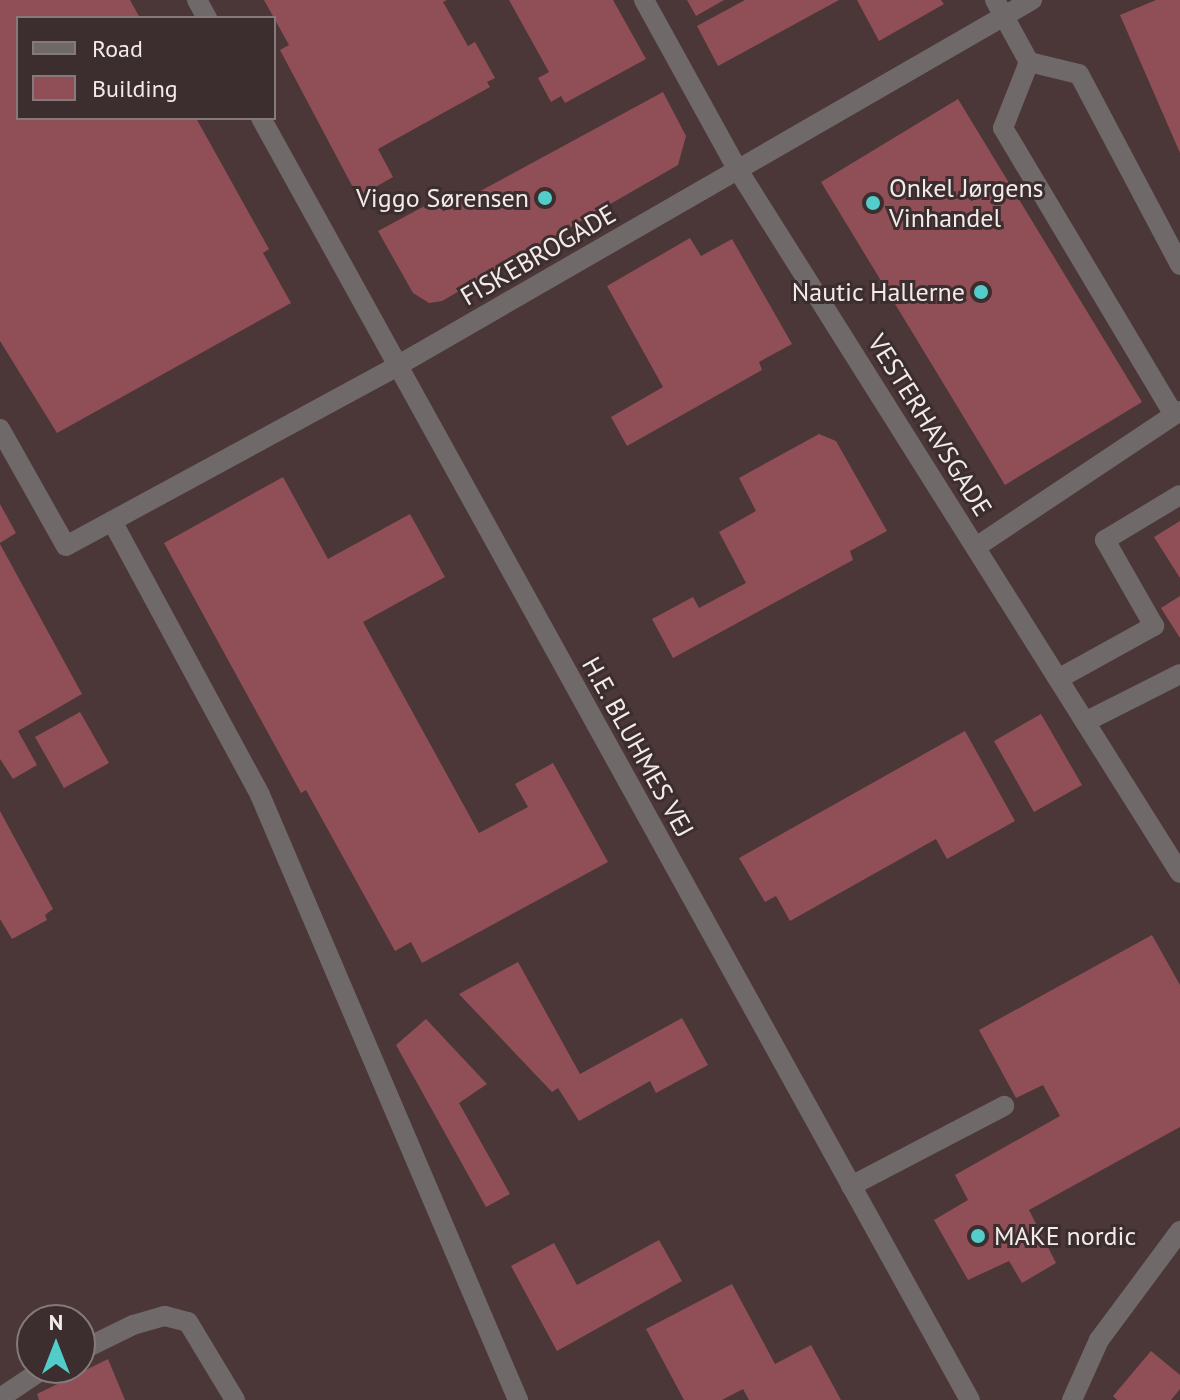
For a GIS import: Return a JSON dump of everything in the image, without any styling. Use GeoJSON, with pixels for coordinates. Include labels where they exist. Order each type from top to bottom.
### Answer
{"type":"FeatureCollection","features":[{"type":"Feature","properties":{"kind":"street","name":"VESTERHAVSGADE"},"geometry":{"type":"LineString","coordinates":[[644,0],[738,170],[1180,873]]}},
{"type":"Feature","properties":{"kind":"street","name":"FISKEBROGADE"},"geometry":{"type":"LineString","coordinates":[[0,429],[66,546],[397,366],[738,170],[1000,8],[1032,0]]}},
{"type":"Feature","properties":{"kind":"street"},"geometry":{"type":"LineString","coordinates":[[1000,8],[1029,62],[1079,74],[1180,265]]}},
{"type":"Feature","properties":{"kind":"street"},"geometry":{"type":"LineString","coordinates":[[976,547],[1177,413],[1003,128],[1029,62]]}},
{"type":"Feature","properties":{"kind":"street","name":"H.E. BLUHMES VEJ"},"geometry":{"type":"LineString","coordinates":[[262,120],[970,1400]]}},
{"type":"Feature","properties":{"kind":"street"},"geometry":{"type":"LineString","coordinates":[[1058,679],[1154,626],[1105,540],[1180,495]]}},
{"type":"Feature","properties":{"kind":"street"},"geometry":{"type":"LineString","coordinates":[[112,521],[260,795],[518,1400]]}},
{"type":"Feature","properties":{"kind":"street"},"geometry":{"type":"LineString","coordinates":[[1085,722],[1180,674]]}},
{"type":"Feature","properties":{"kind":"street"},"geometry":{"type":"LineString","coordinates":[[851,1186],[1004,1106]]}},
{"type":"Feature","properties":{"kind":"street"},"geometry":{"type":"LineString","coordinates":[[1072,1400],[1099,1340],[1180,1231]]}},
{"type":"Feature","properties":{"kind":"street"},"geometry":{"type":"LineString","coordinates":[[96,1343],[133,1325],[165,1316],[188,1322],[235,1400]]}},
{"type":"Feature","properties":{"kind":"street"},"geometry":{"type":"LineString","coordinates":[[0,1398],[21,1384]]}},
{"type":"Feature","properties":{"kind":"shaded area"},"geometry":{"type":"Polygon","coordinates":[[[0,0],[1180,0],[1180,1400],[0,1400],[0,0]]]}},
{"type":"Feature","properties":{"kind":"building"},"geometry":{"type":"Polygon","coordinates":[[[0,0],[130,0],[139,16],[16,16],[16,120],[197,120],[269,249],[263,253],[291,303],[57,433],[0,341],[0,0]]]}},
{"type":"Feature","properties":{"kind":"building"},"geometry":{"type":"Polygon","coordinates":[[[264,0],[447,0],[443,2],[468,46],[475,42],[495,78],[487,82],[490,87],[378,149],[393,177],[358,197],[280,50],[289,45],[276,16],[273,16],[264,0]]]}},
{"type":"Feature","properties":{"kind":"building"},"geometry":{"type":"Polygon","coordinates":[[[509,0],[613,0],[646,59],[565,103],[561,96],[551,102],[538,78],[549,72],[509,0]]]}},
{"type":"Feature","properties":{"kind":"building"},"geometry":{"type":"Polygon","coordinates":[[[687,0],[724,0],[696,16],[687,0]]]}},
{"type":"Feature","properties":{"kind":"building"},"geometry":{"type":"Polygon","coordinates":[[[745,0],[839,0],[718,66],[697,26],[745,0]]]}},
{"type":"Feature","properties":{"kind":"building"},"geometry":{"type":"Polygon","coordinates":[[[857,0],[941,0],[944,4],[879,41],[857,0]]]}},
{"type":"Feature","properties":{"kind":"building"},"geometry":{"type":"Polygon","coordinates":[[[1156,0],[1180,0],[1180,153],[1120,15],[1156,0]]]}},
{"type":"Feature","properties":{"kind":"building","name":"Viggo Sørensen"},"geometry":{"type":"Polygon","coordinates":[[[663,92],[686,136],[678,165],[442,301],[429,303],[413,293],[378,231],[449,193],[460,202],[663,92]]]}},
{"type":"Feature","properties":{"kind":"building","name":"Nautic Hallerne"},"geometry":{"type":"Polygon","coordinates":[[[958,99],[1142,402],[1005,485],[821,182],[958,99]]]}},
{"type":"Feature","properties":{"kind":"building"},"geometry":{"type":"Polygon","coordinates":[[[690,238],[701,256],[732,239],[792,344],[759,362],[762,370],[627,446],[611,417],[663,387],[607,286],[690,238]]]}},
{"type":"Feature","properties":{"kind":"building"},"geometry":{"type":"Polygon","coordinates":[[[819,434],[836,441],[887,531],[850,551],[853,560],[673,658],[652,619],[693,597],[699,608],[746,583],[719,532],[756,511],[739,478],[819,434]]]}},
{"type":"Feature","properties":{"kind":"building"},"geometry":{"type":"Polygon","coordinates":[[[283,477],[328,559],[410,514],[445,577],[363,622],[479,833],[528,807],[515,784],[553,763],[608,862],[422,963],[411,942],[395,951],[306,790],[301,793],[164,543],[283,477]]]}},
{"type":"Feature","properties":{"kind":"building"},"geometry":{"type":"Polygon","coordinates":[[[0,504],[16,533],[0,543],[0,504]]]}},
{"type":"Feature","properties":{"kind":"building"},"geometry":{"type":"Polygon","coordinates":[[[1180,521],[1180,578],[1154,537],[1180,521]]]}},
{"type":"Feature","properties":{"kind":"building"},"geometry":{"type":"Polygon","coordinates":[[[0,544],[82,694],[18,731],[37,765],[13,779],[0,759],[0,544]]]}},
{"type":"Feature","properties":{"kind":"building"},"geometry":{"type":"Polygon","coordinates":[[[1180,596],[1180,638],[1161,608],[1180,596]]]}},
{"type":"Feature","properties":{"kind":"building"},"geometry":{"type":"Polygon","coordinates":[[[80,712],[109,763],[64,788],[35,737],[80,712]]]}},
{"type":"Feature","properties":{"kind":"building"},"geometry":{"type":"Polygon","coordinates":[[[1041,714],[1082,785],[1034,812],[994,741],[1041,714]]]}},
{"type":"Feature","properties":{"kind":"building"},"geometry":{"type":"Polygon","coordinates":[[[965,731],[1015,821],[947,859],[936,839],[790,921],[776,896],[765,902],[739,858],[965,731]]]}},
{"type":"Feature","properties":{"kind":"building"},"geometry":{"type":"Polygon","coordinates":[[[0,811],[53,909],[45,915],[47,920],[12,939],[0,919],[0,811]]]}},
{"type":"Feature","properties":{"kind":"building"},"geometry":{"type":"Polygon","coordinates":[[[1152,935],[1180,985],[1180,1127],[1029,1210],[1056,1263],[1022,1283],[1009,1261],[968,1280],[934,1220],[968,1200],[955,1175],[1060,1116],[1043,1085],[1016,1098],[979,1030],[1152,935]]]}},
{"type":"Feature","properties":{"kind":"building"},"geometry":{"type":"Polygon","coordinates":[[[518,962],[580,1074],[682,1018],[708,1065],[656,1093],[650,1081],[579,1121],[558,1088],[552,1092],[459,994],[518,962]]]}},
{"type":"Feature","properties":{"kind":"building"},"geometry":{"type":"Polygon","coordinates":[[[426,1019],[487,1084],[459,1103],[510,1194],[486,1207],[396,1045],[426,1019]]]}},
{"type":"Feature","properties":{"kind":"building"},"geometry":{"type":"Polygon","coordinates":[[[659,1240],[682,1281],[557,1351],[511,1266],[554,1243],[577,1285],[659,1240]]]}},
{"type":"Feature","properties":{"kind":"building"},"geometry":{"type":"Polygon","coordinates":[[[732,1284],[775,1364],[811,1345],[841,1400],[749,1400],[743,1389],[722,1400],[684,1400],[646,1329],[732,1284]]]}},
{"type":"Feature","properties":{"kind":"building"},"geometry":{"type":"Polygon","coordinates":[[[1151,1351],[1180,1375],[1180,1389],[1171,1400],[1117,1400],[1113,1396],[1151,1351]]]}},
{"type":"Feature","properties":{"kind":"building"},"geometry":{"type":"Polygon","coordinates":[[[108,1359],[125,1400],[39,1400],[37,1394],[57,1384],[96,1384],[96,1365],[108,1359]]]}},
{"type":"Feature","properties":{"kind":"place","name":"Viggo Sørensen"},"geometry":{"type":"Point","coordinates":[545,198]}},
{"type":"Feature","properties":{"kind":"place","name":"Onkel Jørgens Vinhandel"},"geometry":{"type":"Point","coordinates":[873,203]}},
{"type":"Feature","properties":{"kind":"place","name":"Nautic Hallerne"},"geometry":{"type":"Point","coordinates":[981,292]}},
{"type":"Feature","properties":{"kind":"place","name":"MAKE nordic"},"geometry":{"type":"Point","coordinates":[978,1236]}}]}
